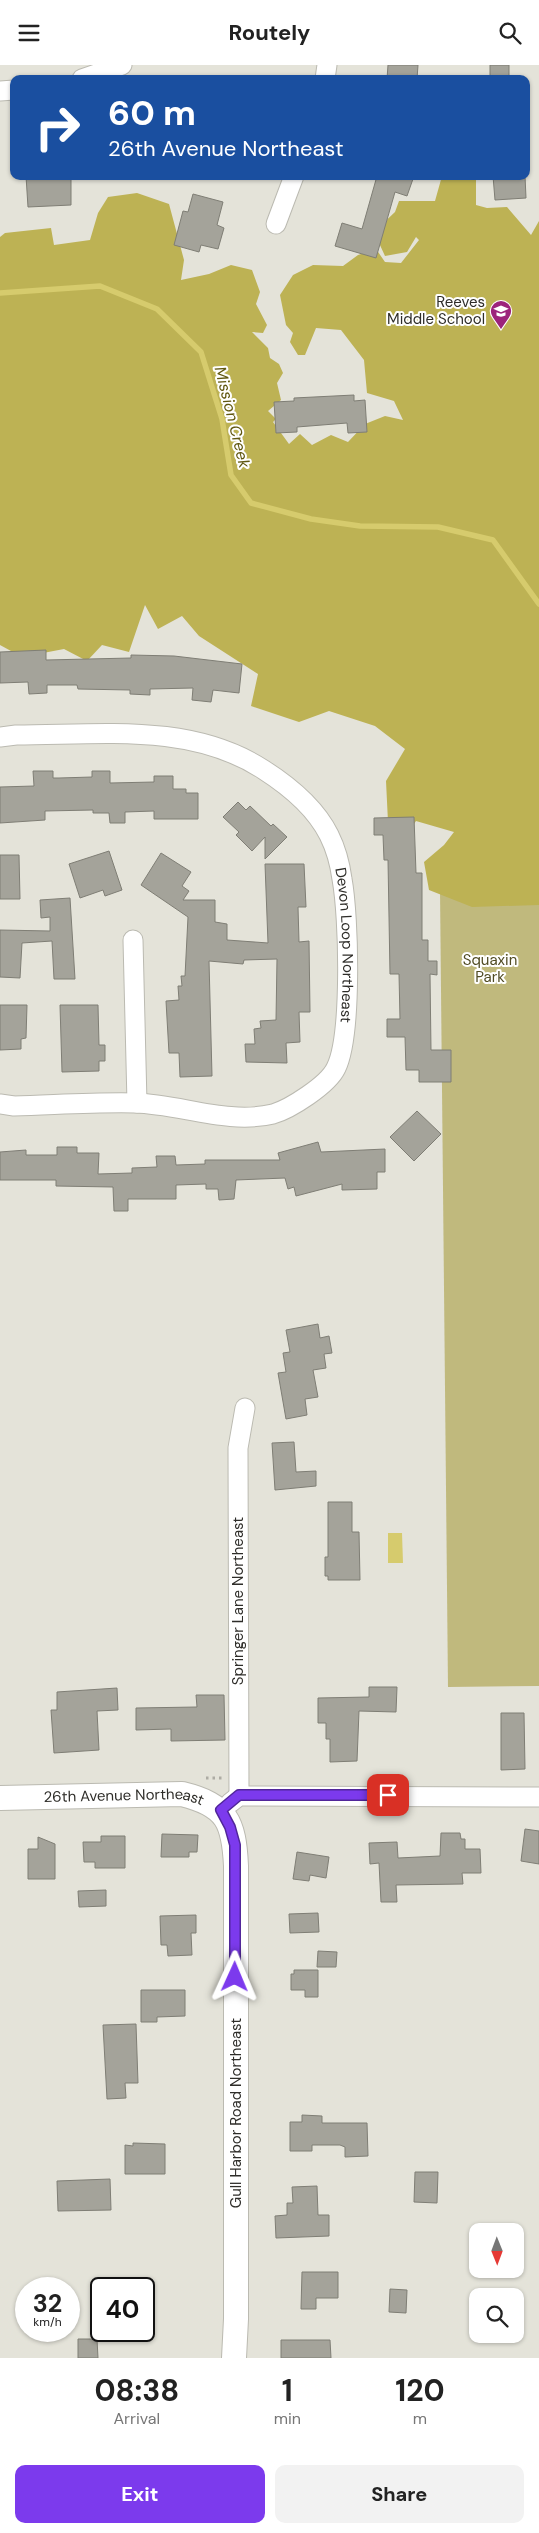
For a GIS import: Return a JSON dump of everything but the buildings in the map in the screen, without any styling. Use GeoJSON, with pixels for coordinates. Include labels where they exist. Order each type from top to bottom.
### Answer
{"type":"FeatureCollection","features":[{"type":"Feature","properties":{"kind":"street"},"geometry":{"type":"LineString","coordinates":[[93,75],[122,65]]}},
{"type":"Feature","properties":{"kind":"street"},"geometry":{"type":"LineString","coordinates":[[276,224],[292,180]]}},
{"type":"Feature","properties":{"kind":"street","name":"Devon Loop Northeast"},"geometry":{"type":"LineString","coordinates":[[0,737],[16,735],[157,735],[206,743],[235,755],[263,769],[290,789],[312,811],[328,833],[337,856],[346,909],[346,1007],[342,1046],[336,1069],[305,1097],[274,1113],[242,1117],[137,1103],[14,1106],[0,1104]]}},
{"type":"Feature","properties":{"kind":"street"},"geometry":{"type":"LineString","coordinates":[[133,940],[137,1103]]}},
{"type":"Feature","properties":{"kind":"street","name":"Springer Lane Northeast"},"geometry":{"type":"LineString","coordinates":[[230,1803],[238,1447],[245,1408]]}},
{"type":"Feature","properties":{"kind":"street","name":"26th Avenue Northeast"},"geometry":{"type":"LineString","coordinates":[[0,1798],[182,1794],[230,1803],[539,1797]]}},
{"type":"Feature","properties":{"kind":"street","name":"Gull Harbor Road Northeast"},"geometry":{"type":"LineString","coordinates":[[230,1803],[230,1827],[235,1845],[236,1866],[236,2319],[234,2358]]}},
{"type":"Feature","properties":{"kind":"green space","name":"Squaxin Park"},"geometry":{"type":"Polygon","coordinates":[[[539,886],[539,1686],[448,1687],[440,889],[539,886]]]}},
{"type":"Feature","properties":{"kind":"shaded area"},"geometry":{"type":"Polygon","coordinates":[[[441,180],[476,180],[476,205],[487,208],[507,207],[531,235],[539,221],[539,905],[472,907],[429,890],[424,862],[444,845],[454,832],[416,821],[412,827],[388,822],[386,781],[405,749],[375,726],[329,711],[299,722],[251,706],[258,674],[199,636],[182,616],[158,629],[145,605],[129,652],[102,645],[87,661],[64,649],[22,657],[0,645],[0,237],[5,233],[51,228],[54,245],[90,240],[98,213],[108,197],[137,193],[169,204],[184,260],[181,280],[209,274],[231,265],[252,270],[260,292],[256,304],[267,325],[263,333],[252,332],[268,348],[270,358],[279,364],[283,373],[277,383],[281,400],[268,411],[276,419],[273,422],[289,444],[300,434],[312,445],[331,435],[348,442],[365,424],[385,416],[403,420],[394,401],[367,393],[364,360],[341,330],[316,328],[305,355],[298,355],[290,342],[293,333],[286,325],[280,295],[293,275],[313,265],[343,266],[358,255],[376,249],[385,262],[401,263],[419,240],[416,237],[407,252],[385,256],[374,232],[395,212],[399,201],[435,201],[441,180]]]}},
{"type":"Feature","properties":{"kind":"shaded area"},"geometry":{"type":"Polygon","coordinates":[[[388,1533],[402,1533],[403,1563],[388,1563],[388,1533]]]}},
{"type":"Feature","properties":{"kind":"waterway","name":"Mission Creek"},"geometry":{"type":"LineString","coordinates":[[0,293],[100,286],[157,309],[201,352],[222,419],[231,475],[251,503],[311,519],[360,526],[438,527],[493,540],[539,604]]}},
{"type":"Feature","properties":{"kind":"place","name":"Reeves Middle School"},"geometry":{"type":"Point","coordinates":[501,330]}},
{"type":"Feature","properties":{"kind":"route"},"geometry":{"type":"LineString","coordinates":[[235,1977],[235,1845],[230,1827],[221,1810],[239,1795],[388,1795]]}}]}
